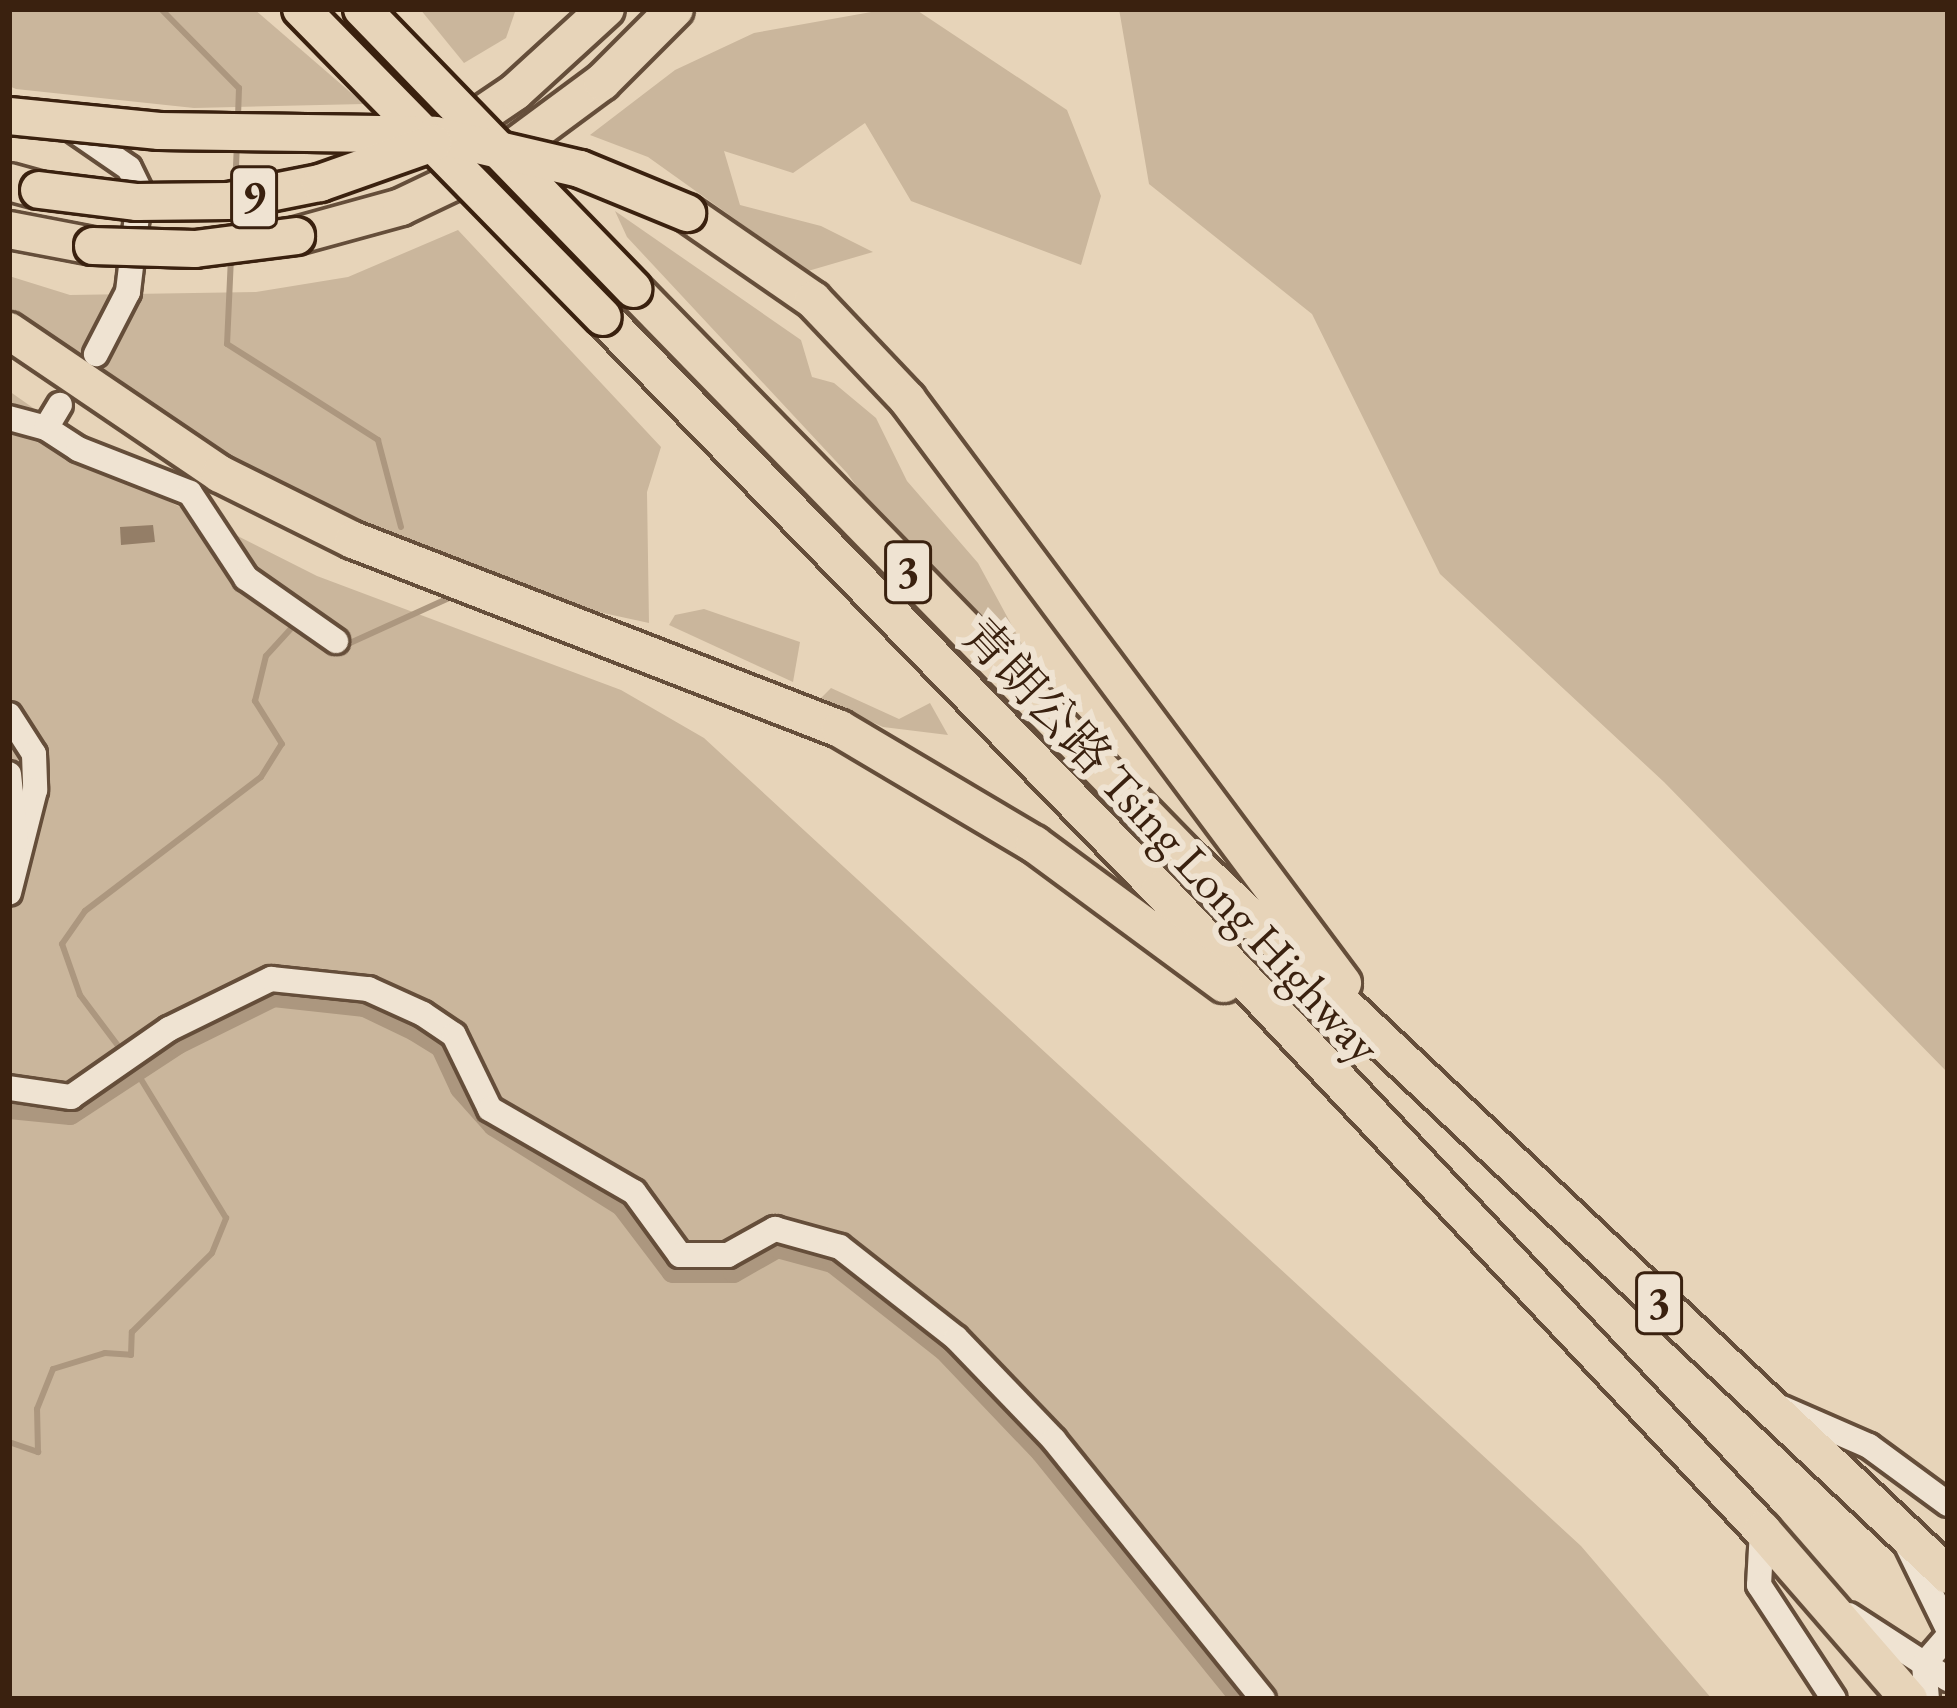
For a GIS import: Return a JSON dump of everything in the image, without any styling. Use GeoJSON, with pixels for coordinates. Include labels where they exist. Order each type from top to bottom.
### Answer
{"type":"FeatureCollection","features":[{"type":"Feature","properties":{"kind":"highway","name":"青朗公路 Tsing Long Highway"},"geometry":{"type":"LineString","coordinates":[[301,9],[603,317],[1762,1530],[1909,1699]]}},
{"type":"Feature","properties":{"kind":"highway","name":"青朗公路 Tsing Long Highway"},"geometry":{"type":"LineString","coordinates":[[362,9],[1183,853],[1948,1575]]}},
{"type":"Feature","properties":{"kind":"highway","name":"9"},"geometry":{"type":"LineString","coordinates":[[24,186],[137,202],[236,200],[350,174],[459,130],[515,92],[606,9]]}},
{"type":"Feature","properties":{"kind":"highway","name":"9"},"geometry":{"type":"LineString","coordinates":[[9,230],[93,246],[194,249],[296,236],[401,207],[491,164],[602,82],[675,9]]}},
{"type":"Feature","properties":{"kind":"highway"},"geometry":{"type":"LineString","coordinates":[[9,116],[158,131],[435,135],[580,169],[687,214],[813,300],[907,399],[1415,1076]]}},
{"type":"Feature","properties":{"kind":"highway"},"geometry":{"type":"LineString","coordinates":[[9,331],[220,474],[352,540],[840,729],[1034,844],[1289,1033]]}},
{"type":"Feature","properties":{"kind":"lane"},"geometry":{"type":"LineString","coordinates":[[9,98],[115,156],[140,191],[128,292],[96,354]]}},
{"type":"Feature","properties":{"kind":"lane"},"geometry":{"type":"LineString","coordinates":[[46,428],[60,405]]}},
{"type":"Feature","properties":{"kind":"lane"},"geometry":{"type":"LineString","coordinates":[[9,418],[46,428],[78,449],[190,493],[246,578],[336,641]]}},
{"type":"Feature","properties":{"kind":"lane"},"geometry":{"type":"LineString","coordinates":[[9,715],[34,754],[35,790],[9,893]]}},
{"type":"Feature","properties":{"kind":"lane"},"geometry":{"type":"LineString","coordinates":[[9,774],[18,867]]}},
{"type":"Feature","properties":{"kind":"lane"},"geometry":{"type":"LineString","coordinates":[[9,1088],[71,1097],[169,1029],[271,979],[368,989],[423,1015],[454,1035],[490,1109],[634,1192],[680,1255],[728,1255],[775,1229],[840,1246],[956,1338],[1054,1440],[1263,1699]]}},
{"type":"Feature","properties":{"kind":"lane"},"geometry":{"type":"LineString","coordinates":[[1763,1400],[1869,1447],[1948,1504]]}},
{"type":"Feature","properties":{"kind":"lane"},"geometry":{"type":"LineString","coordinates":[[1762,1530],[1759,1585],[1834,1699]]}},
{"type":"Feature","properties":{"kind":"lane"},"geometry":{"type":"LineString","coordinates":[[1900,1532],[1948,1632],[1938,1637],[1924,1664],[1927,1699]]}},
{"type":"Feature","properties":{"kind":"lane"},"geometry":{"type":"LineString","coordinates":[[1818,1594],[1948,1678]]}},
{"type":"Feature","properties":{"kind":"shaded area"},"geometry":{"type":"Polygon","coordinates":[[[9,9],[254,9],[364,104],[194,108],[16,89],[9,86],[9,9]]]}},
{"type":"Feature","properties":{"kind":"shaded area"},"geometry":{"type":"Polygon","coordinates":[[[420,9],[516,9],[506,38],[464,63],[420,9]]]}},
{"type":"Feature","properties":{"kind":"shaded area"},"geometry":{"type":"Polygon","coordinates":[[[888,9],[915,9],[1067,110],[1101,196],[1081,265],[911,201],[865,123],[793,173],[724,151],[740,205],[821,226],[873,252],[808,271],[648,157],[590,135],[675,70],[754,33],[888,9]]]}},
{"type":"Feature","properties":{"kind":"shaded area"},"geometry":{"type":"Polygon","coordinates":[[[1119,9],[1948,9],[1948,1073],[1664,782],[1440,574],[1312,314],[1149,184],[1119,9]]]}},
{"type":"Feature","properties":{"kind":"shaded area"},"geometry":{"type":"Polygon","coordinates":[[[615,211],[801,340],[812,377],[834,383],[876,418],[907,481],[978,563],[1030,659],[883,523],[847,473],[627,237],[615,211]]]}},
{"type":"Feature","properties":{"kind":"shaded area"},"geometry":{"type":"Polygon","coordinates":[[[458,230],[661,447],[647,492],[649,623],[571,606],[258,485],[9,314],[9,276],[70,295],[256,292],[348,277],[458,230]]]}},
{"type":"Feature","properties":{"kind":"shaded area"},"geometry":{"type":"Polygon","coordinates":[[[9,391],[160,497],[317,576],[621,690],[704,738],[1581,1546],[1712,1699],[9,1699],[9,391]]]}},
{"type":"Feature","properties":{"kind":"shaded area"},"geometry":{"type":"Polygon","coordinates":[[[704,609],[800,642],[793,682],[669,625],[675,615],[704,609]]]}},
{"type":"Feature","properties":{"kind":"shaded area"},"geometry":{"type":"Polygon","coordinates":[[[831,688],[899,719],[930,703],[948,735],[883,727],[820,699],[831,688]]]}},
{"type":"Feature","properties":{"kind":"building"},"geometry":{"type":"Polygon","coordinates":[[[153,525],[155,542],[121,545],[120,527],[153,525]]]}},
{"type":"Feature","properties":{"kind":"waterway"},"geometry":{"type":"LineString","coordinates":[[161,9],[239,88],[238,118]]}},
{"type":"Feature","properties":{"kind":"waterway"},"geometry":{"type":"LineString","coordinates":[[235,189],[237,143]]}},
{"type":"Feature","properties":{"kind":"waterway"},"geometry":{"type":"LineString","coordinates":[[231,257],[227,344],[378,440],[401,527]]}},
{"type":"Feature","properties":{"kind":"waterway"},"geometry":{"type":"LineString","coordinates":[[339,648],[453,596]]}},
{"type":"Feature","properties":{"kind":"waterway"},"geometry":{"type":"LineString","coordinates":[[125,1055],[80,995],[62,944],[85,911],[261,777],[282,744],[255,701],[266,656],[298,621]]}},
{"type":"Feature","properties":{"kind":"waterway"},"geometry":{"type":"LineString","coordinates":[[9,1108],[70,1114],[178,1043],[273,996],[364,1006],[441,1047],[460,1088],[493,1125],[621,1205],[672,1272],[733,1272],[777,1247],[832,1262],[944,1350],[1041,1452],[1241,1699]]}},
{"type":"Feature","properties":{"kind":"waterway"},"geometry":{"type":"LineString","coordinates":[[9,1442],[38,1452],[37,1409],[53,1369],[105,1353],[131,1355],[132,1332],[212,1253],[226,1218],[133,1066]]}}]}
